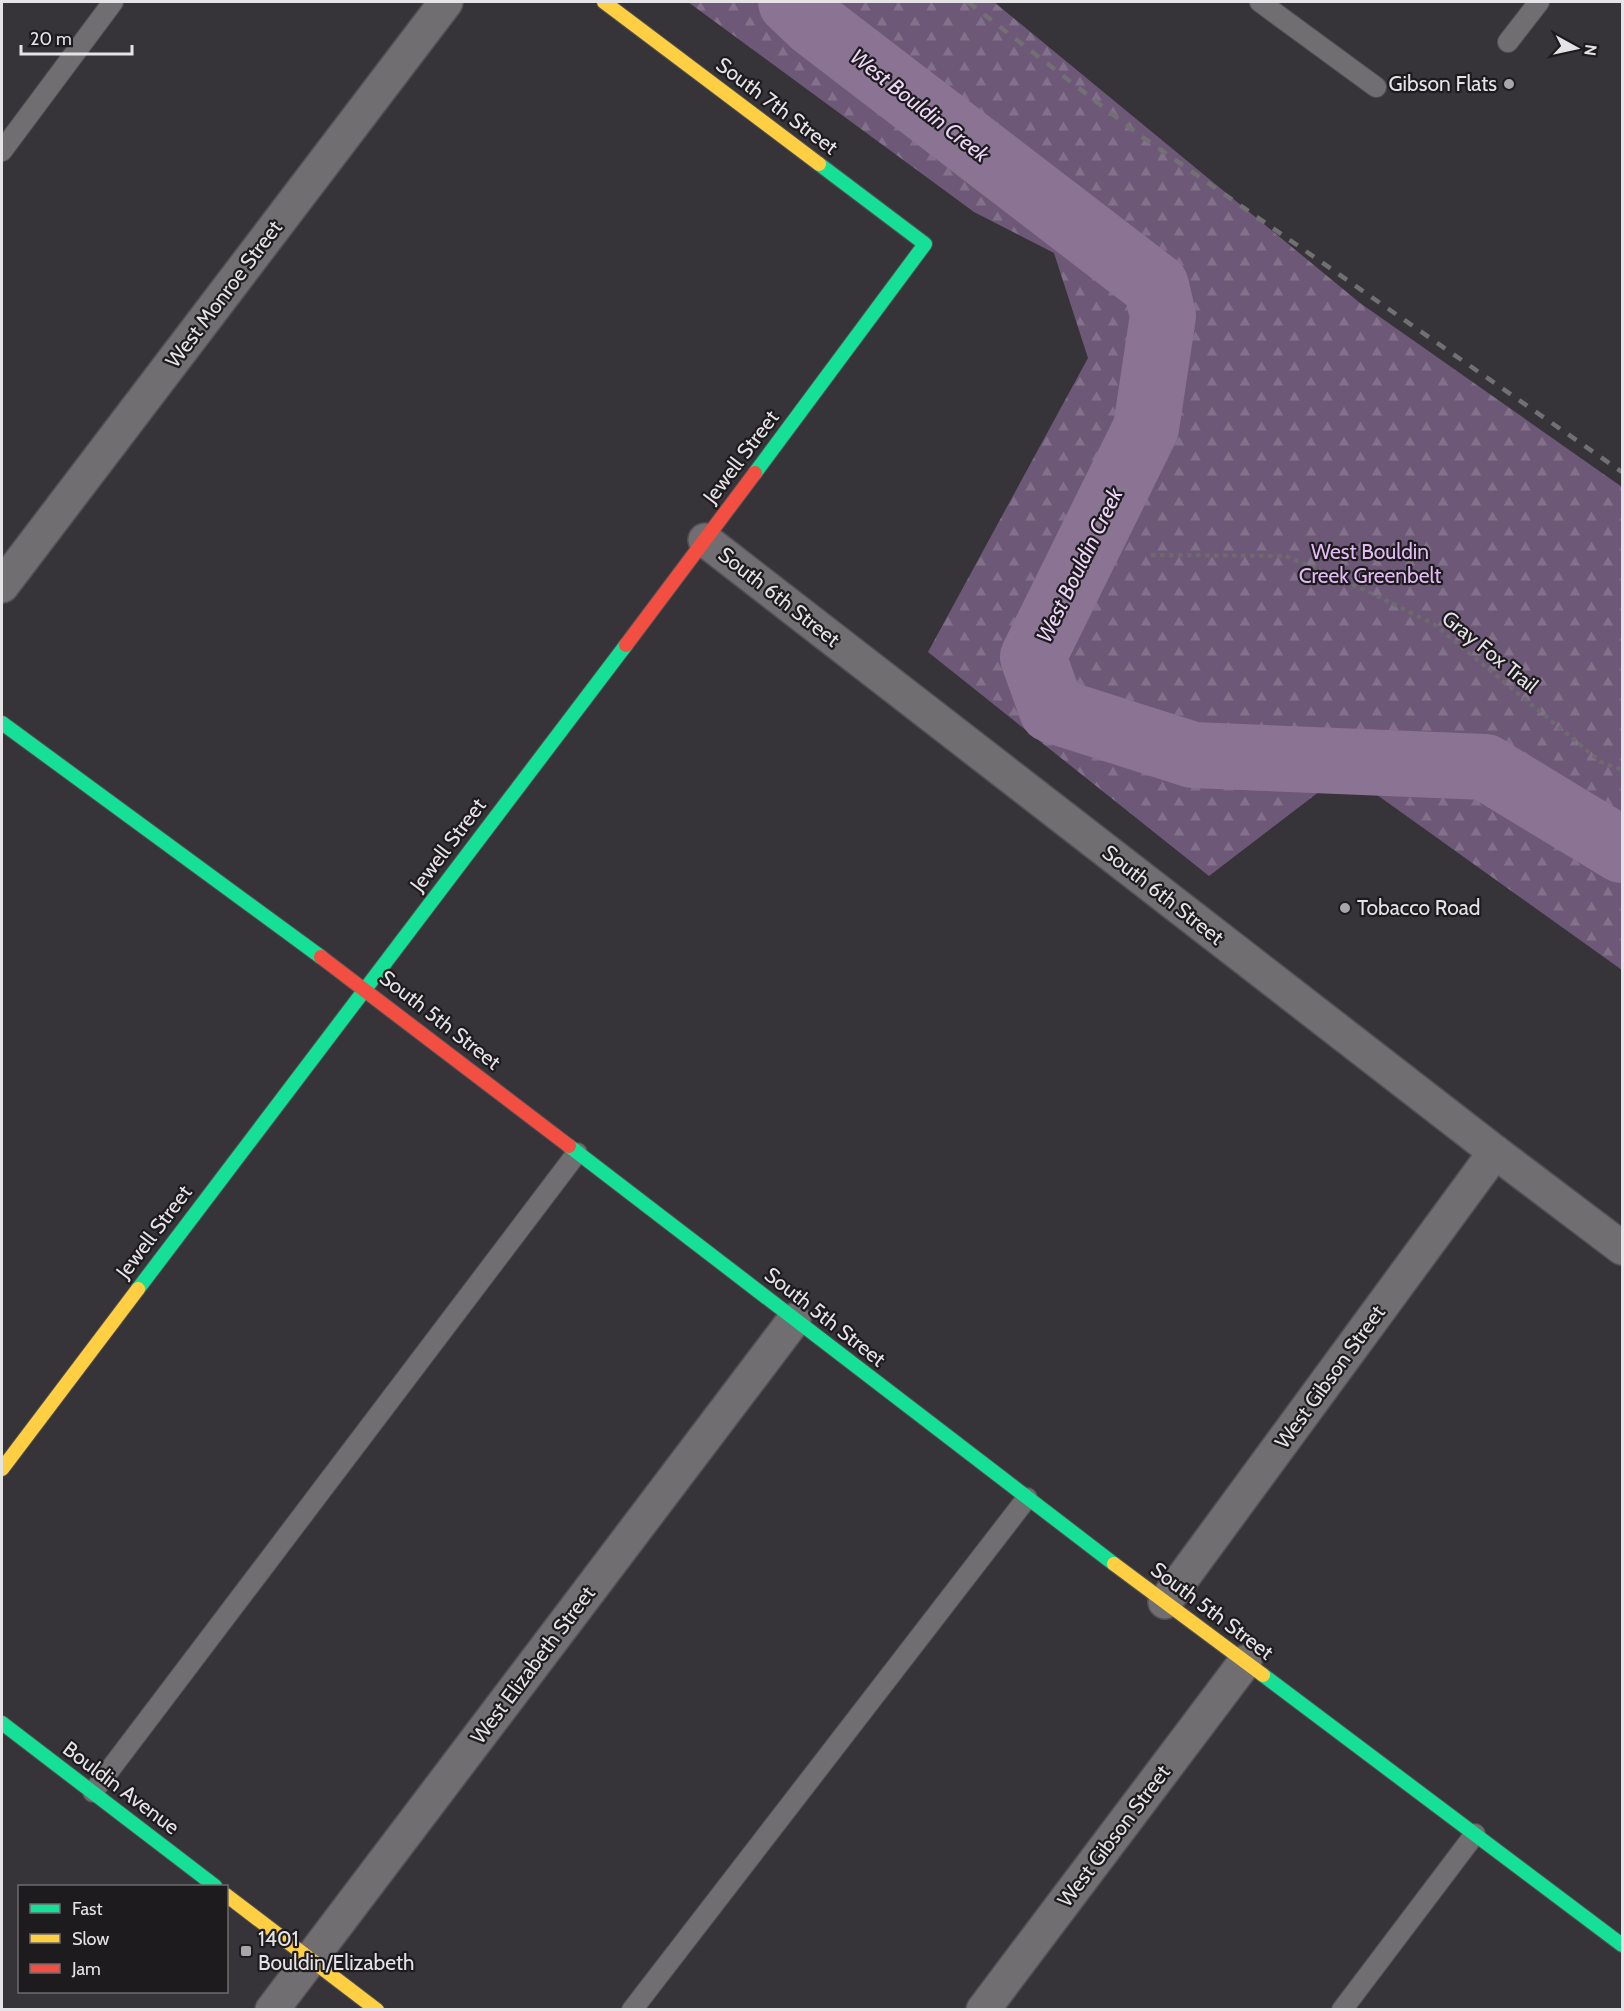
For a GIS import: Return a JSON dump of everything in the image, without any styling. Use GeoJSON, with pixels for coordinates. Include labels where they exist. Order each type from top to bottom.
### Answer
{"type":"FeatureCollection","features":[{"type":"Feature","properties":{"kind":"street","name":"West Monroe Street"},"geometry":{"type":"LineString","coordinates":[[2,586],[446,2]]}},
{"type":"Feature","properties":{"kind":"street","name":"South 7th Street"},"geometry":{"type":"LineString","coordinates":[[604,2],[925,244]]}},
{"type":"Feature","properties":{"kind":"street","name":"Jewell Street"},"geometry":{"type":"LineString","coordinates":[[2,1469],[705,540],[925,244]]}},
{"type":"Feature","properties":{"kind":"street","name":"South 6th Street"},"geometry":{"type":"LineString","coordinates":[[705,540],[1495,1152],[1623,1248]]}},
{"type":"Feature","properties":{"kind":"street","name":"South 5th Street"},"geometry":{"type":"LineString","coordinates":[[2,723],[365,989],[1027,1498],[1623,1945]]}},
{"type":"Feature","properties":{"kind":"street","name":"West Gibson Street"},"geometry":{"type":"LineString","coordinates":[[1165,1602],[1495,1152]]}},
{"type":"Feature","properties":{"kind":"street","name":"West Elizabeth Street"},"geometry":{"type":"LineString","coordinates":[[272,2010],[794,1320]]}},
{"type":"Feature","properties":{"kind":"street","name":"West Gibson Street"},"geometry":{"type":"LineString","coordinates":[[983,2010],[1245,1662]]}},
{"type":"Feature","properties":{"kind":"street","name":"Bouldin Avenue"},"geometry":{"type":"LineString","coordinates":[[2,1723],[212,1885]]}},
{"type":"Feature","properties":{"kind":"street"},"geometry":{"type":"LineString","coordinates":[[228,1897],[377,2010]]}},
{"type":"Feature","properties":{"kind":"lane"},"geometry":{"type":"LineString","coordinates":[[2,151],[113,2]]}},
{"type":"Feature","properties":{"kind":"lane"},"geometry":{"type":"LineString","coordinates":[[1260,2],[1376,87]]}},
{"type":"Feature","properties":{"kind":"lane"},"geometry":{"type":"LineString","coordinates":[[1508,42],[1539,2]]}},
{"type":"Feature","properties":{"kind":"lane"},"geometry":{"type":"LineString","coordinates":[[93,1792],[577,1153]]}},
{"type":"Feature","properties":{"kind":"lane"},"geometry":{"type":"LineString","coordinates":[[632,2010],[1027,1498]]}},
{"type":"Feature","properties":{"kind":"lane"},"geometry":{"type":"LineString","coordinates":[[1342,2010],[1475,1834]]}},
{"type":"Feature","properties":{"kind":"path","name":"Gray Fox Trail"},"geometry":{"type":"LineString","coordinates":[[1151,555],[1286,556],[1367,591],[1434,624],[1601,762],[1623,770]]}},
{"type":"Feature","properties":{"kind":"green space","name":"West Bouldin Creek Greenbelt"},"geometry":{"type":"Polygon","coordinates":[[[688,2],[994,2],[1360,303],[1622,487],[1622,970],[1345,772],[1209,876],[928,652],[1088,358],[1054,253],[974,212],[688,2]]]}},
{"type":"Feature","properties":{"kind":"waterway","name":"West Bouldin Creek"},"geometry":{"type":"LineString","coordinates":[[791,2],[813,23],[1156,286],[1163,316],[1146,428],[1033,657],[1052,710],[1193,755],[1485,767],[1622,850]]}},
{"type":"Feature","properties":{"kind":"railway"},"geometry":{"type":"LineString","coordinates":[[968,2],[1138,134],[1622,472]]}},
{"type":"Feature","properties":{"kind":"traffic: fast"},"geometry":{"type":"LineString","coordinates":[[755,473],[925,244],[819,164]]}},
{"type":"Feature","properties":{"kind":"traffic: fast"},"geometry":{"type":"LineString","coordinates":[[138,1289],[626,645]]}},
{"type":"Feature","properties":{"kind":"traffic: fast"},"geometry":{"type":"LineString","coordinates":[[2,723],[321,957]]}},
{"type":"Feature","properties":{"kind":"traffic: fast"},"geometry":{"type":"LineString","coordinates":[[569,1146],[1114,1564]]}},
{"type":"Feature","properties":{"kind":"traffic: fast"},"geometry":{"type":"LineString","coordinates":[[1263,1675],[1622,1945]]}},
{"type":"Feature","properties":{"kind":"traffic: fast"},"geometry":{"type":"LineString","coordinates":[[2,1723],[214,1885]]}},
{"type":"Feature","properties":{"kind":"traffic: slow"},"geometry":{"type":"LineString","coordinates":[[604,2],[819,164]]}},
{"type":"Feature","properties":{"kind":"traffic: slow"},"geometry":{"type":"LineString","coordinates":[[2,1469],[138,1289]]}},
{"type":"Feature","properties":{"kind":"traffic: slow"},"geometry":{"type":"LineString","coordinates":[[1114,1564],[1263,1675]]}},
{"type":"Feature","properties":{"kind":"traffic: slow"},"geometry":{"type":"LineString","coordinates":[[228,1897],[377,2010]]}},
{"type":"Feature","properties":{"kind":"traffic: jam"},"geometry":{"type":"LineString","coordinates":[[626,645],[755,473]]}},
{"type":"Feature","properties":{"kind":"traffic: jam"},"geometry":{"type":"LineString","coordinates":[[321,957],[569,1146]]}},
{"type":"Feature","properties":{"kind":"place","name":"Gibson Flats"},"geometry":{"type":"Point","coordinates":[1509,84]}},
{"type":"Feature","properties":{"kind":"place","name":"Tobacco Road"},"geometry":{"type":"Point","coordinates":[1345,908]}},
{"type":"Feature","properties":{"kind":"place","name":"1401 Bouldin/Elizabeth"},"geometry":{"type":"Point","coordinates":[246,1951]}}]}
